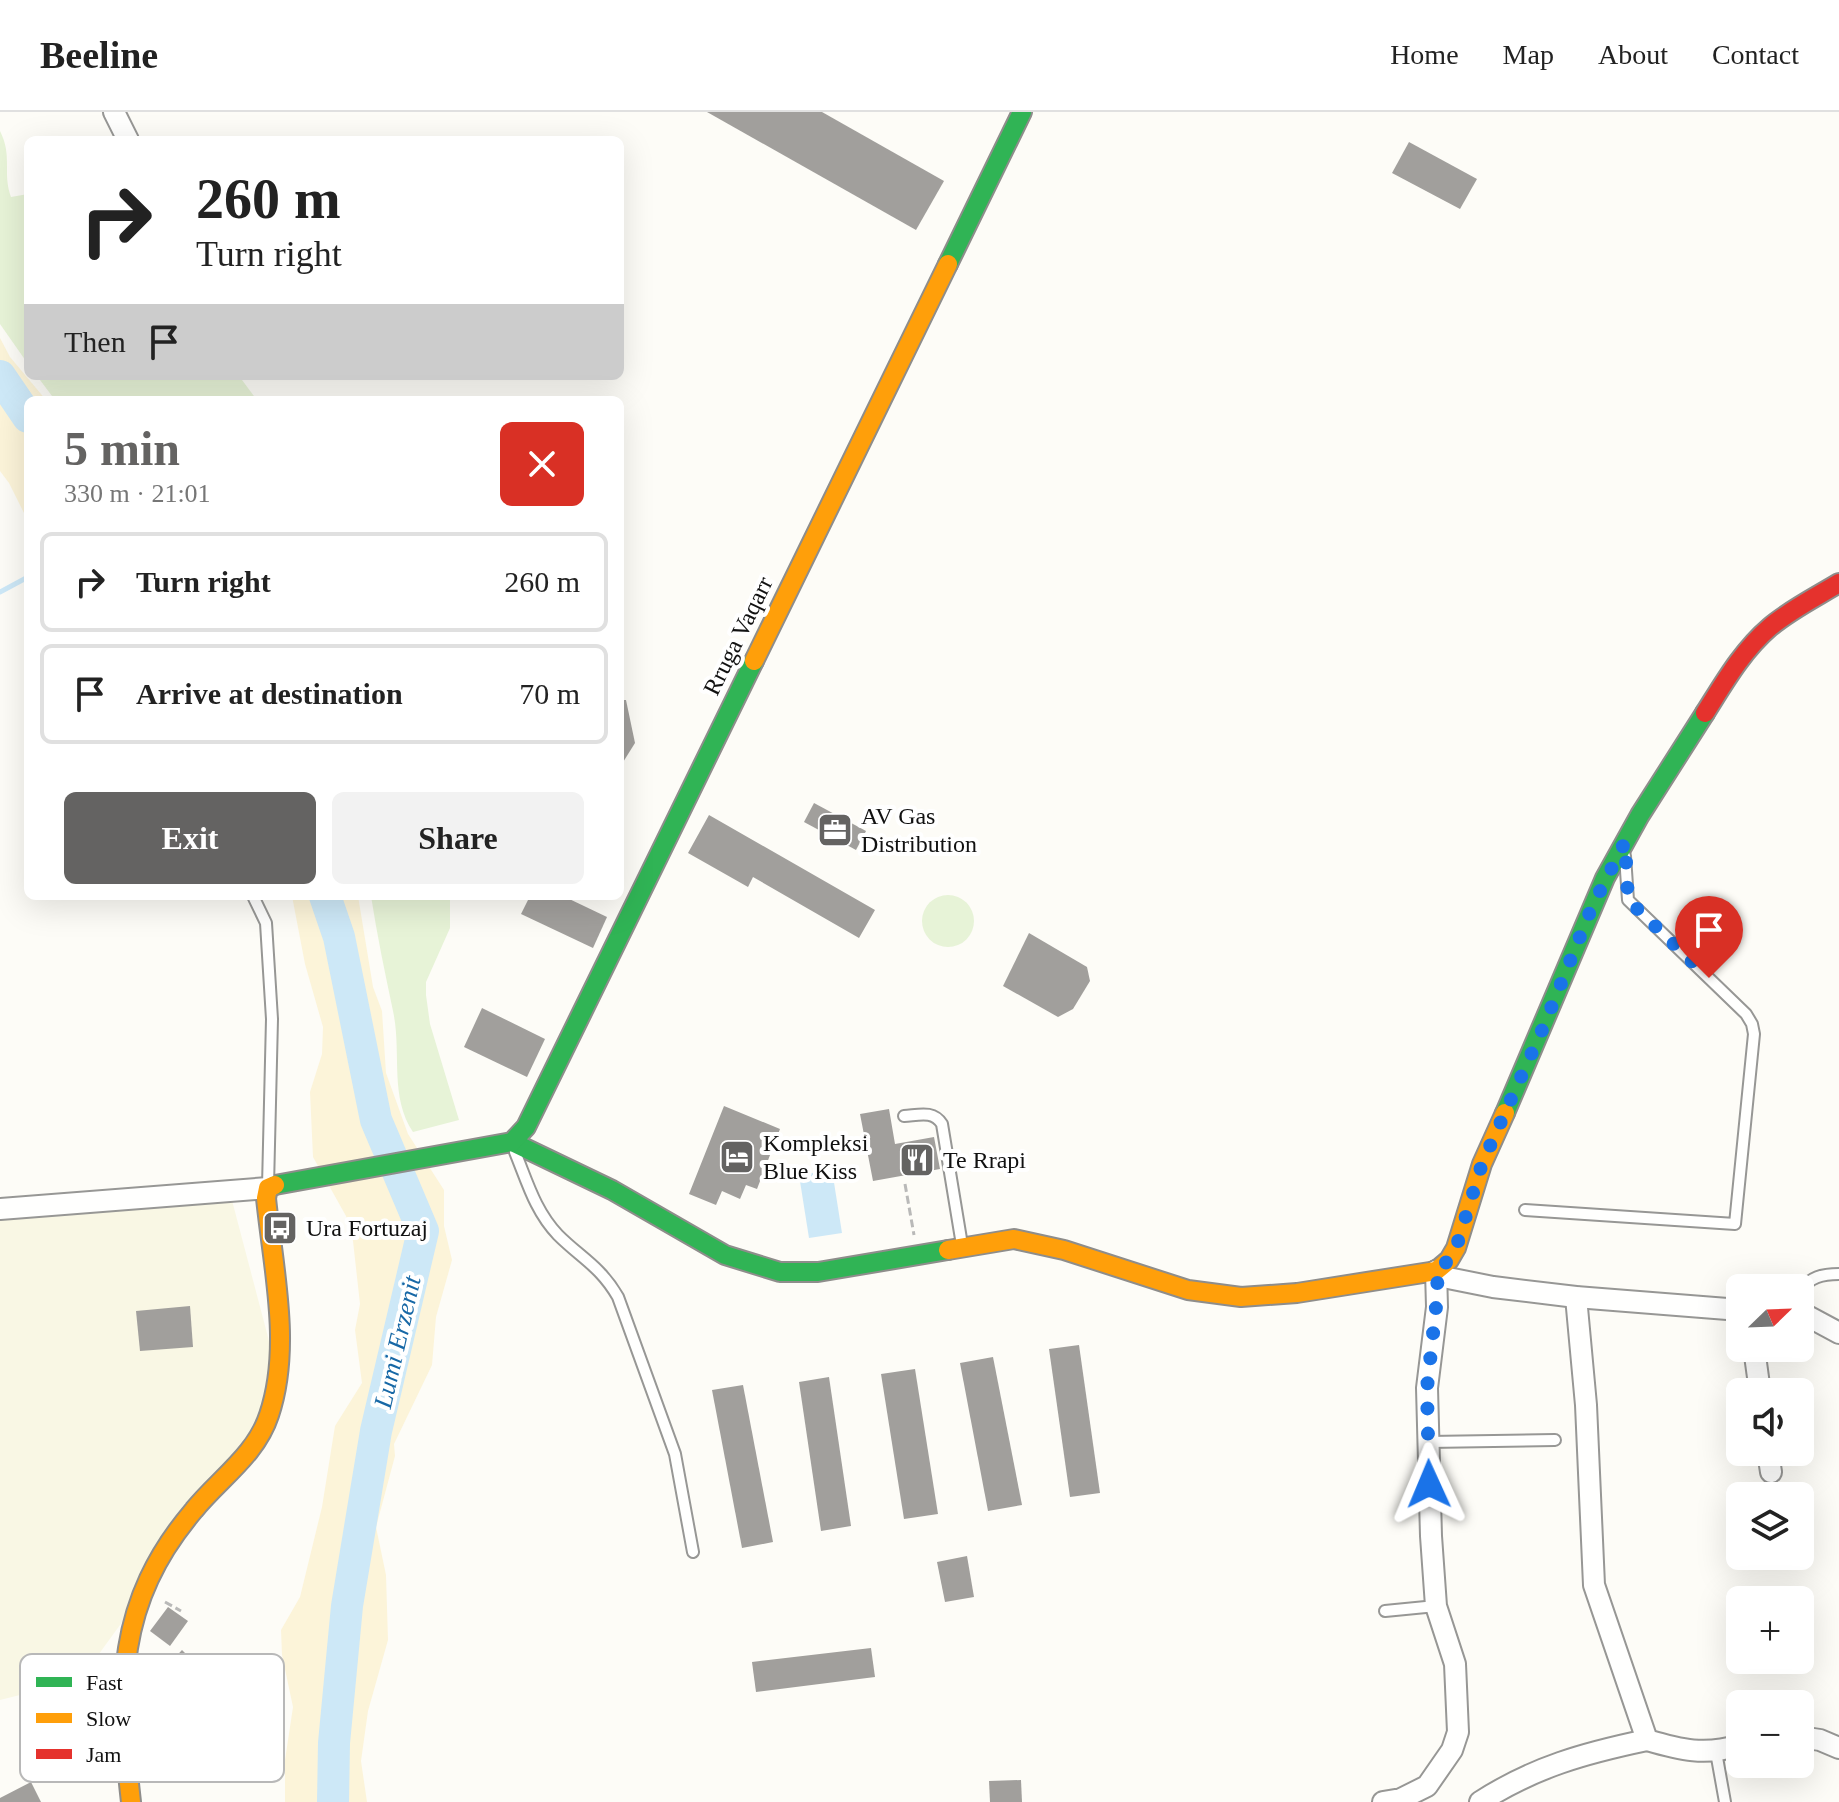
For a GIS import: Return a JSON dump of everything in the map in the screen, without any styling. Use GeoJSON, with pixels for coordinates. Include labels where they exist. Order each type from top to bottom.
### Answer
{"type":"FeatureCollection","features":[{"type":"Feature","properties":{"kind":"main road","name":"Rruga Vaqarr"},"geometry":{"type":"LineString","coordinates":[[512,1142],[526,1127],[542,1099],[730,706],[1022,112]]}},
{"type":"Feature","properties":{"kind":"main road"},"geometry":{"type":"LineString","coordinates":[[126,1654],[133,1621],[160,1557],[194,1508],[256,1440],[268,1418],[274,1396],[278,1344],[266,1198],[275,1185],[512,1142],[612,1190],[705,1245],[756,1266],[780,1272],[818,1272],[1014,1239],[1039,1242],[1175,1286],[1245,1297],[1279,1295],[1436,1271],[1449,1260],[1456,1248],[1482,1164],[1543,1028],[1592,907],[1625,842],[1728,676],[1751,646],[1771,626],[1839,583]]}},
{"type":"Feature","properties":{"kind":"main road"},"geometry":{"type":"LineString","coordinates":[[129,1782],[131,1802]]}},
{"type":"Feature","properties":{"kind":"street"},"geometry":{"type":"LineString","coordinates":[[114,112],[126,136]]}},
{"type":"Feature","properties":{"kind":"street"},"geometry":{"type":"LineString","coordinates":[[0,1209],[275,1185]]}},
{"type":"Feature","properties":{"kind":"street"},"geometry":{"type":"LineString","coordinates":[[1436,1271],[1466,1283],[1576,1297],[1726,1309]]}},
{"type":"Feature","properties":{"kind":"street"},"geometry":{"type":"LineString","coordinates":[[1383,1802],[1401,1799],[1427,1786],[1452,1750],[1458,1732],[1455,1664],[1436,1606],[1431,1536],[1427,1388],[1438,1289],[1436,1271]]}},
{"type":"Feature","properties":{"kind":"street"},"geometry":{"type":"LineString","coordinates":[[1576,1297],[1589,1455],[1594,1585],[1647,1740]]}},
{"type":"Feature","properties":{"kind":"street"},"geometry":{"type":"LineString","coordinates":[[1814,1320],[1839,1333]]}},
{"type":"Feature","properties":{"kind":"street"},"geometry":{"type":"LineString","coordinates":[[1814,1739],[1839,1748]]}},
{"type":"Feature","properties":{"kind":"street"},"geometry":{"type":"LineString","coordinates":[[1480,1802],[1511,1782],[1560,1761],[1647,1740],[1676,1749],[1716,1752],[1726,1749]]}},
{"type":"Feature","properties":{"kind":"lane"},"geometry":{"type":"LineString","coordinates":[[1525,1210],[1735,1224],[1754,1034],[1752,1024],[1746,1014],[1628,900],[1625,842]]}},
{"type":"Feature","properties":{"kind":"lane"},"geometry":{"type":"LineString","coordinates":[[255,900],[266,923],[272,1019],[275,1185]]}},
{"type":"Feature","properties":{"kind":"lane"},"geometry":{"type":"LineString","coordinates":[[904,1116],[930,1114],[938,1117],[942,1124],[962,1247]]}},
{"type":"Feature","properties":{"kind":"lane"},"geometry":{"type":"LineString","coordinates":[[512,1142],[543,1217],[558,1235],[606,1277],[618,1297],[675,1454],[693,1552]]}},
{"type":"Feature","properties":{"kind":"lane"},"geometry":{"type":"LineString","coordinates":[[1814,1278],[1839,1274]]}},
{"type":"Feature","properties":{"kind":"lane"},"geometry":{"type":"LineString","coordinates":[[1429,1442],[1555,1440]]}},
{"type":"Feature","properties":{"kind":"lane"},"geometry":{"type":"LineString","coordinates":[[1385,1611],[1436,1606]]}},
{"type":"Feature","properties":{"kind":"lane"},"geometry":{"type":"LineString","coordinates":[[1716,1752],[1725,1802]]}},
{"type":"Feature","properties":{"kind":"path"},"geometry":{"type":"LineString","coordinates":[[905,1184],[917,1254]]}},
{"type":"Feature","properties":{"kind":"shaded area"},"geometry":{"type":"Polygon","coordinates":[[[229,1189],[278,1375],[240,1460],[99,1654],[20,1654],[20,1695],[0,1700],[0,1210],[229,1189]]]}},
{"type":"Feature","properties":{"kind":"green space"},"geometry":{"type":"Polygon","coordinates":[[[0,131],[6,149],[11,197],[24,195],[24,358],[0,324],[0,131]]]}},
{"type":"Feature","properties":{"kind":"green space"},"geometry":{"type":"Polygon","coordinates":[[[40,380],[242,380],[254,396],[52,396],[40,380]]]}},
{"type":"Feature","properties":{"kind":"green space"},"geometry":{"type":"Polygon","coordinates":[[[948,895],[967,902],[974,921],[967,940],[948,947],[929,940],[922,921],[929,902],[948,895]]]}},
{"type":"Feature","properties":{"kind":"green space"},"geometry":{"type":"Polygon","coordinates":[[[372,900],[450,900],[450,928],[426,982],[426,995],[430,1024],[459,1120],[413,1132],[406,1118],[398,1089],[395,1026],[372,900]]]}},
{"type":"Feature","properties":{"kind":"sand"},"geometry":{"type":"Polygon","coordinates":[[[0,338],[24,374],[24,380],[29,380],[43,396],[24,396],[24,513],[0,471],[0,338]]]}},
{"type":"Feature","properties":{"kind":"sand"},"geometry":{"type":"Polygon","coordinates":[[[293,900],[359,900],[373,987],[382,1011],[386,1073],[408,1134],[444,1190],[444,1226],[452,1260],[436,1317],[432,1365],[394,1444],[395,1456],[376,1527],[386,1575],[388,1640],[368,1711],[361,1761],[367,1802],[285,1802],[285,1760],[293,1707],[282,1654],[281,1630],[300,1597],[322,1507],[335,1426],[362,1383],[355,1330],[360,1304],[353,1241],[346,1216],[313,1157],[310,1092],[322,1054],[323,1027],[305,964],[293,900]]]}},
{"type":"Feature","properties":{"kind":"water"},"geometry":{"type":"Polygon","coordinates":[[[832,1170],[842,1233],[809,1238],[799,1175],[832,1170]]]}},
{"type":"Feature","properties":{"kind":"building"},"geometry":{"type":"Polygon","coordinates":[[[707,112],[822,112],[944,181],[916,230],[707,112]]]}},
{"type":"Feature","properties":{"kind":"building"},"geometry":{"type":"Polygon","coordinates":[[[1409,142],[1477,179],[1460,209],[1392,173],[1409,142]]]}},
{"type":"Feature","properties":{"kind":"building"},"geometry":{"type":"Polygon","coordinates":[[[624,700],[626,700],[635,743],[624,761],[624,700]]]}},
{"type":"Feature","properties":{"kind":"building"},"geometry":{"type":"Polygon","coordinates":[[[814,803],[866,831],[856,850],[804,822],[814,803]]]}},
{"type":"Feature","properties":{"kind":"building"},"geometry":{"type":"Polygon","coordinates":[[[709,815],[875,910],[859,938],[753,877],[748,887],[688,853],[709,815]]]}},
{"type":"Feature","properties":{"kind":"building"},"geometry":{"type":"Polygon","coordinates":[[[528,900],[571,900],[607,917],[593,948],[521,914],[528,900]]]}},
{"type":"Feature","properties":{"kind":"building"},"geometry":{"type":"Polygon","coordinates":[[[1029,933],[1087,967],[1090,981],[1073,1009],[1058,1017],[1003,986],[1029,933]]]}},
{"type":"Feature","properties":{"kind":"building"},"geometry":{"type":"Polygon","coordinates":[[[482,1008],[545,1039],[527,1077],[464,1047],[482,1008]]]}},
{"type":"Feature","properties":{"kind":"building","name":"Kompleksi Blue Kiss"},"geometry":{"type":"Polygon","coordinates":[[[724,1106],[780,1129],[757,1189],[746,1185],[740,1199],[722,1191],[716,1205],[689,1194],[724,1106]]]}},
{"type":"Feature","properties":{"kind":"building"},"geometry":{"type":"Polygon","coordinates":[[[889,1109],[895,1144],[934,1137],[940,1169],[873,1181],[860,1114],[889,1109]]]}},
{"type":"Feature","properties":{"kind":"building"},"geometry":{"type":"Polygon","coordinates":[[[190,1306],[193,1347],[140,1351],[136,1311],[190,1306]]]}},
{"type":"Feature","properties":{"kind":"building"},"geometry":{"type":"Polygon","coordinates":[[[1079,1345],[1100,1493],[1070,1497],[1049,1349],[1079,1345]]]}},
{"type":"Feature","properties":{"kind":"building"},"geometry":{"type":"Polygon","coordinates":[[[993,1357],[1022,1505],[988,1511],[960,1363],[993,1357]]]}},
{"type":"Feature","properties":{"kind":"building"},"geometry":{"type":"Polygon","coordinates":[[[915,1369],[938,1514],[904,1519],[881,1374],[915,1369]]]}},
{"type":"Feature","properties":{"kind":"building"},"geometry":{"type":"Polygon","coordinates":[[[829,1377],[851,1526],[821,1531],[799,1382],[829,1377]]]}},
{"type":"Feature","properties":{"kind":"building"},"geometry":{"type":"Polygon","coordinates":[[[743,1385],[773,1542],[742,1548],[712,1390],[743,1385]]]}},
{"type":"Feature","properties":{"kind":"building"},"geometry":{"type":"Polygon","coordinates":[[[967,1556],[974,1597],[945,1602],[937,1562],[967,1556]]]}},
{"type":"Feature","properties":{"kind":"building"},"geometry":{"type":"Polygon","coordinates":[[[168,1607],[188,1621],[170,1646],[150,1631],[168,1607]]]}},
{"type":"Feature","properties":{"kind":"building"},"geometry":{"type":"Polygon","coordinates":[[[871,1648],[875,1677],[756,1692],[752,1662],[871,1648]]]}},
{"type":"Feature","properties":{"kind":"building"},"geometry":{"type":"Polygon","coordinates":[[[1021,1780],[1022,1802],[990,1802],[989,1781],[1021,1780]]]}},
{"type":"Feature","properties":{"kind":"building"},"geometry":{"type":"Polygon","coordinates":[[[31,1782],[41,1802],[0,1802],[0,1798],[31,1782]]]}},
{"type":"Feature","properties":{"kind":"waterway","name":"Lumi Erzenit"},"geometry":{"type":"LineString","coordinates":[[0,376],[24,411]]}},
{"type":"Feature","properties":{"kind":"waterway"},"geometry":{"type":"LineString","coordinates":[[0,592],[24,579]]}},
{"type":"Feature","properties":{"kind":"waterway","name":"Lumi Erzenit"},"geometry":{"type":"LineString","coordinates":[[326,900],[339,937],[376,1120],[423,1231],[376,1431],[347,1606],[334,1743],[333,1802]]}},
{"type":"Feature","properties":{"kind":"traffic: fast"},"geometry":{"type":"LineString","coordinates":[[948,264],[1022,112]]}},
{"type":"Feature","properties":{"kind":"traffic: fast"},"geometry":{"type":"LineString","coordinates":[[275,1185],[512,1142],[526,1127],[754,661]]}},
{"type":"Feature","properties":{"kind":"traffic: fast"},"geometry":{"type":"LineString","coordinates":[[1505,1113],[1605,878],[1640,815],[1705,713]]}},
{"type":"Feature","properties":{"kind":"traffic: fast"},"geometry":{"type":"LineString","coordinates":[[512,1142],[612,1190],[725,1255],[780,1272],[818,1272],[948,1250]]}},
{"type":"Feature","properties":{"kind":"traffic: slow"},"geometry":{"type":"LineString","coordinates":[[754,661],[948,264]]}},
{"type":"Feature","properties":{"kind":"traffic: slow"},"geometry":{"type":"LineString","coordinates":[[948,1250],[1014,1239],[1064,1250],[1188,1290],[1241,1297],[1297,1293],[1436,1271],[1449,1260],[1456,1248],[1482,1164],[1505,1113]]}},
{"type":"Feature","properties":{"kind":"traffic: slow"},"geometry":{"type":"LineString","coordinates":[[127,1654],[136,1613],[149,1579],[168,1545],[194,1510],[255,1442],[269,1415],[276,1389],[280,1335],[266,1198],[268,1188],[275,1185]]}},
{"type":"Feature","properties":{"kind":"traffic: slow"},"geometry":{"type":"LineString","coordinates":[[129,1782],[131,1802]]}},
{"type":"Feature","properties":{"kind":"traffic: jam"},"geometry":{"type":"LineString","coordinates":[[1705,713],[1734,668],[1760,636],[1786,615],[1839,583]]}},
{"type":"Feature","properties":{"kind":"place","name":"AV Gas Distribution"},"geometry":{"type":"Point","coordinates":[835,830]}},
{"type":"Feature","properties":{"kind":"place","name":"Kompleksi Blue Kiss"},"geometry":{"type":"Point","coordinates":[737,1157]}},
{"type":"Feature","properties":{"kind":"place","name":"Te Rrapi"},"geometry":{"type":"Point","coordinates":[917,1160]}},
{"type":"Feature","properties":{"kind":"place","name":"Ura Fortuzaj"},"geometry":{"type":"Point","coordinates":[280,1228]}},
{"type":"Feature","properties":{"kind":"route"},"geometry":{"type":"LineString","coordinates":[[1429,1484],[1427,1388],[1437,1307],[1436,1271],[1449,1260],[1456,1248],[1482,1164],[1543,1028],[1579,936],[1625,842],[1628,900],[1709,978]]}}]}
